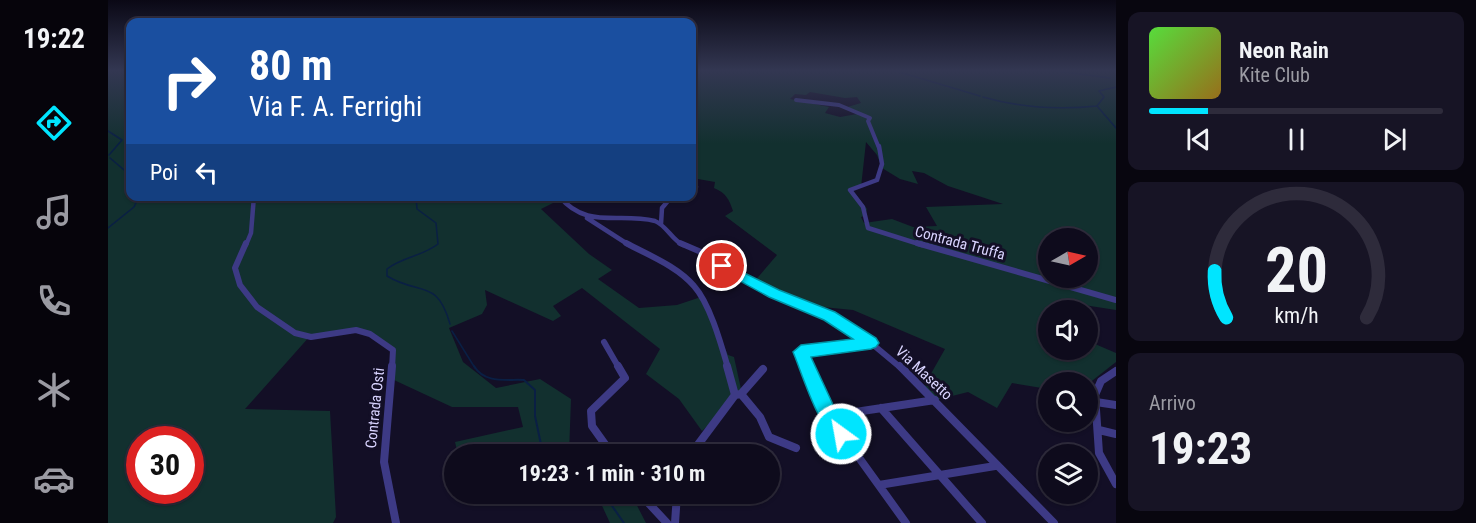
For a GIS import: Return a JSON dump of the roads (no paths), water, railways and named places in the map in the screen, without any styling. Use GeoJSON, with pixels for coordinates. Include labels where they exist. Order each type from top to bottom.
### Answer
{"type":"FeatureCollection","features":[{"type":"Feature","properties":{"kind":"street"},"geometry":{"type":"LineString","coordinates":[[796,100],[839,105],[845,99]]}},
{"type":"Feature","properties":{"kind":"street","name":"Contrada Truffa"},"geometry":{"type":"LineString","coordinates":[[839,105],[870,118],[868,121],[871,133],[883,155],[885,165],[878,180],[850,190],[863,207],[868,228],[912,243],[1040,276],[1116,300]]}},
{"type":"Feature","properties":{"kind":"street","name":"Contrada Osti"},"geometry":{"type":"LineString","coordinates":[[254,201],[251,233],[235,268],[240,285],[257,307],[295,333],[311,337],[356,330],[370,334],[393,350],[393,378],[387,400],[383,456],[396,523]]}},
{"type":"Feature","properties":{"kind":"street"},"geometry":{"type":"LineString","coordinates":[[562,201],[618,239],[669,266],[694,286],[719,335],[738,394],[760,417],[769,436],[796,448]]}},
{"type":"Feature","properties":{"kind":"street"},"geometry":{"type":"LineString","coordinates":[[586,217],[654,221],[661,224],[662,208],[668,201]]}},
{"type":"Feature","properties":{"kind":"street","name":"Via Masetto"},"geometry":{"type":"LineString","coordinates":[[661,224],[679,243],[701,252],[774,294],[830,316],[871,343],[914,378],[995,466],[1054,523]]}},
{"type":"Feature","properties":{"kind":"street"},"geometry":{"type":"LineString","coordinates":[[603,342],[625,378],[591,411],[592,426],[605,444]]}},
{"type":"Feature","properties":{"kind":"street"},"geometry":{"type":"LineString","coordinates":[[871,343],[801,352],[829,416],[906,523]]}},
{"type":"Feature","properties":{"kind":"street"},"geometry":{"type":"LineString","coordinates":[[699,444],[738,394],[763,369]]}},
{"type":"Feature","properties":{"kind":"street"},"geometry":{"type":"LineString","coordinates":[[1098,387],[1116,371]]}},
{"type":"Feature","properties":{"kind":"street"},"geometry":{"type":"LineString","coordinates":[[829,416],[935,400]]}},
{"type":"Feature","properties":{"kind":"street"},"geometry":{"type":"LineString","coordinates":[[1098,402],[1116,405]]}},
{"type":"Feature","properties":{"kind":"street"},"geometry":{"type":"LineString","coordinates":[[881,408],[982,523]]}},
{"type":"Feature","properties":{"kind":"street"},"geometry":{"type":"LineString","coordinates":[[1098,421],[1099,453],[1116,484]]}},
{"type":"Feature","properties":{"kind":"street"},"geometry":{"type":"LineString","coordinates":[[1099,430],[1116,434]]}},
{"type":"Feature","properties":{"kind":"street"},"geometry":{"type":"LineString","coordinates":[[879,485],[995,466]]}},
{"type":"Feature","properties":{"kind":"street"},"geometry":{"type":"LineString","coordinates":[[649,504],[667,523]]}},
{"type":"Feature","properties":{"kind":"street"},"geometry":{"type":"LineString","coordinates":[[675,523],[676,504]]}},
{"type":"Feature","properties":{"kind":"waterway"},"geometry":{"type":"LineString","coordinates":[[1097,106],[1104,97],[1103,95]]}},
{"type":"Feature","properties":{"kind":"waterway"},"geometry":{"type":"LineString","coordinates":[[983,97],[1025,106],[1054,108],[1097,106]]}},
{"type":"Feature","properties":{"kind":"waterway"},"geometry":{"type":"LineString","coordinates":[[1097,106],[1116,128]]}},
{"type":"Feature","properties":{"kind":"waterway"},"geometry":{"type":"LineString","coordinates":[[108,131],[122,140],[109,155]]}},
{"type":"Feature","properties":{"kind":"waterway"},"geometry":{"type":"LineString","coordinates":[[110,158],[126,172]]}},
{"type":"Feature","properties":{"kind":"waterway"},"geometry":{"type":"LineString","coordinates":[[108,228],[134,207],[137,201]]}},
{"type":"Feature","properties":{"kind":"waterway"},"geometry":{"type":"LineString","coordinates":[[416,201],[417,209],[436,223],[438,244],[393,265],[387,269],[387,276],[433,294],[445,310],[450,324]]}},
{"type":"Feature","properties":{"kind":"waterway"},"geometry":{"type":"LineString","coordinates":[[452,331],[475,368]]}},
{"type":"Feature","properties":{"kind":"waterway"},"geometry":{"type":"LineString","coordinates":[[474,366],[484,376],[503,380],[524,380],[535,390],[535,416],[541,444]]}},
{"type":"Feature","properties":{"kind":"waterway"},"geometry":{"type":"LineString","coordinates":[[611,504],[624,523]]}}]}
